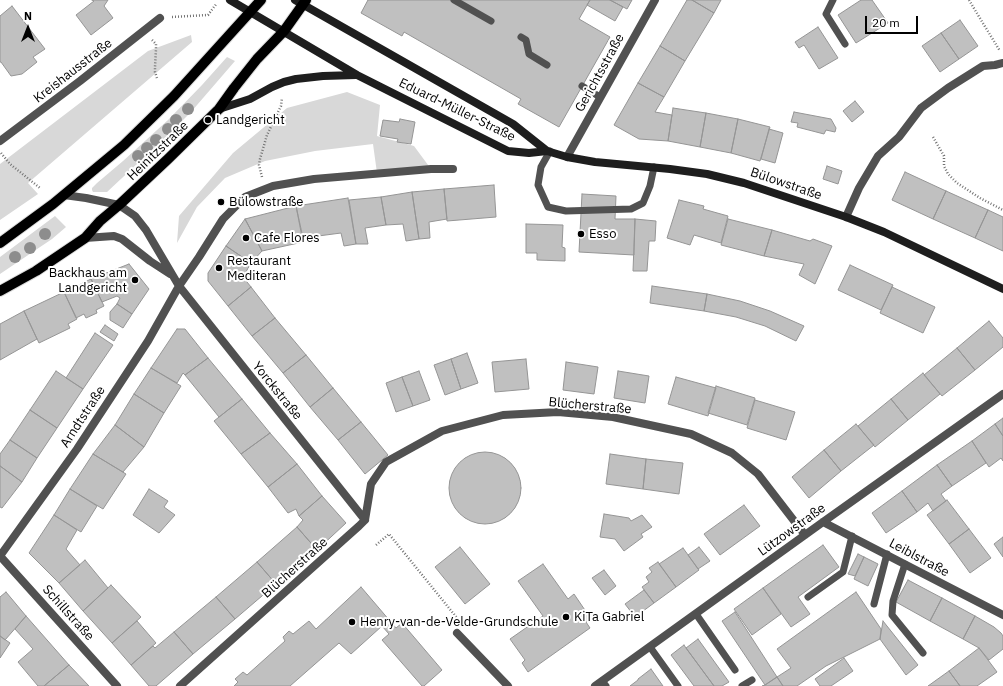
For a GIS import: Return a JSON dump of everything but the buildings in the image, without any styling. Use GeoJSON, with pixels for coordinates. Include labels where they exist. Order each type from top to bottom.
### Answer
{"type":"FeatureCollection","features":[{"type":"Feature","properties":{"kind":"main road","name":"Eduard-Müller-Straße"},"geometry":{"type":"LineString","coordinates":[[230,0],[357,75],[508,150],[529,154],[548,151]]}},
{"type":"Feature","properties":{"kind":"main road"},"geometry":{"type":"LineString","coordinates":[[0,243],[53,204],[124,145],[174,96],[261,0]]}},
{"type":"Feature","properties":{"kind":"main road","name":"Eduard-Müller-Straße"},"geometry":{"type":"LineString","coordinates":[[301,2],[513,124],[548,151]]}},
{"type":"Feature","properties":{"kind":"main road","name":"Heinitzstraße"},"geometry":{"type":"LineString","coordinates":[[0,291],[36,271],[85,238],[100,221],[168,159],[219,109],[253,65],[284,31],[301,2]]}},
{"type":"Feature","properties":{"kind":"main road"},"geometry":{"type":"LineString","coordinates":[[219,109],[250,99],[272,87],[296,79],[323,76],[357,75]]}},
{"type":"Feature","properties":{"kind":"main road","name":"Bülowstraße"},"geometry":{"type":"LineString","coordinates":[[548,151],[567,157],[596,162],[654,167],[708,174],[744,183],[846,217],[884,232],[1003,289]]}},
{"type":"Feature","properties":{"kind":"street","name":"Gerichtsstraße"},"geometry":{"type":"LineString","coordinates":[[567,157],[655,0]]}},
{"type":"Feature","properties":{"kind":"street","name":"Kreishausstraße"},"geometry":{"type":"LineString","coordinates":[[0,141],[160,18]]}},
{"type":"Feature","properties":{"kind":"street"},"geometry":{"type":"LineString","coordinates":[[846,217],[859,188],[878,156],[899,137],[921,108],[948,88],[983,66],[1003,63]]}},
{"type":"Feature","properties":{"kind":"street"},"geometry":{"type":"LineString","coordinates":[[179,286],[199,258],[223,219],[245,197],[273,186],[314,179],[431,169],[453,169]]}},
{"type":"Feature","properties":{"kind":"street","name":"Yorckstraße"},"geometry":{"type":"LineString","coordinates":[[64,195],[119,205],[135,216],[146,230],[179,286],[365,520]]}},
{"type":"Feature","properties":{"kind":"street","name":"Yorckstraße"},"geometry":{"type":"LineString","coordinates":[[85,238],[114,236],[122,239],[172,276]]}},
{"type":"Feature","properties":{"kind":"street","name":"Arndtstraße"},"geometry":{"type":"LineString","coordinates":[[0,556],[77,449],[148,341],[179,286]]}},
{"type":"Feature","properties":{"kind":"street","name":"Lützowstraße"},"geometry":{"type":"LineString","coordinates":[[601,684],[823,522],[1003,394]]}},
{"type":"Feature","properties":{"kind":"street","name":"Blücherstraße"},"geometry":{"type":"LineString","coordinates":[[180,686],[365,520],[371,484],[386,462],[442,431],[503,415],[558,412],[613,417],[691,434],[732,453],[758,474],[806,535]]}},
{"type":"Feature","properties":{"kind":"street","name":"Leiblstraße"},"geometry":{"type":"LineString","coordinates":[[823,522],[1003,615]]}},
{"type":"Feature","properties":{"kind":"street","name":"Schillstraße"},"geometry":{"type":"LineString","coordinates":[[0,556],[117,686]]}},
{"type":"Feature","properties":{"kind":"street"},"geometry":{"type":"LineString","coordinates":[[457,633],[508,686]]}},
{"type":"Feature","properties":{"kind":"lane"},"geometry":{"type":"LineString","coordinates":[[454,0],[491,21]]}},
{"type":"Feature","properties":{"kind":"lane"},"geometry":{"type":"LineString","coordinates":[[833,0],[826,14],[845,44]]}},
{"type":"Feature","properties":{"kind":"lane"},"geometry":{"type":"LineString","coordinates":[[521,37],[526,40],[529,54],[548,65]]}},
{"type":"Feature","properties":{"kind":"lane"},"geometry":{"type":"LineString","coordinates":[[582,86],[600,97]]}},
{"type":"Feature","properties":{"kind":"lane"},"geometry":{"type":"LineString","coordinates":[[548,151],[541,167],[538,185],[548,207],[566,210],[631,209],[642,203],[650,186],[654,167]]}},
{"type":"Feature","properties":{"kind":"lane"},"geometry":{"type":"LineString","coordinates":[[808,597],[843,572],[852,536]]}},
{"type":"Feature","properties":{"kind":"lane"},"geometry":{"type":"LineString","coordinates":[[874,604],[887,554]]}},
{"type":"Feature","properties":{"kind":"lane"},"geometry":{"type":"LineString","coordinates":[[905,564],[893,601],[892,615],[923,653]]}},
{"type":"Feature","properties":{"kind":"lane"},"geometry":{"type":"LineString","coordinates":[[696,614],[735,670]]}},
{"type":"Feature","properties":{"kind":"lane"},"geometry":{"type":"LineString","coordinates":[[650,647],[678,686]]}},
{"type":"Feature","properties":{"kind":"lane"},"geometry":{"type":"LineString","coordinates":[[742,686],[752,680]]}},
{"type":"Feature","properties":{"kind":"path"},"geometry":{"type":"LineString","coordinates":[[160,18],[208,15],[219,0]]}},
{"type":"Feature","properties":{"kind":"path"},"geometry":{"type":"LineString","coordinates":[[969,0],[1003,57]]}},
{"type":"Feature","properties":{"kind":"path"},"geometry":{"type":"LineString","coordinates":[[144,30],[156,44],[155,72],[157,78]]}},
{"type":"Feature","properties":{"kind":"path"},"geometry":{"type":"LineString","coordinates":[[265,189],[259,165],[260,159],[267,135],[281,106],[282,98]]}},
{"type":"Feature","properties":{"kind":"path"},"geometry":{"type":"LineString","coordinates":[[933,137],[944,156],[944,166],[948,174],[957,183],[980,198],[1003,210]]}},
{"type":"Feature","properties":{"kind":"path"},"geometry":{"type":"LineString","coordinates":[[0,151],[10,164],[40,188]]}},
{"type":"Feature","properties":{"kind":"path"},"geometry":{"type":"LineString","coordinates":[[376,545],[389,534],[456,618],[457,633]]}},
{"type":"Feature","properties":{"kind":"shaded area"},"geometry":{"type":"Polygon","coordinates":[[[191,35],[192,42],[28,183],[38,194],[0,220],[0,164],[148,51],[191,35]]]}},
{"type":"Feature","properties":{"kind":"shaded area"},"geometry":{"type":"Polygon","coordinates":[[[227,57],[235,61],[191,112],[107,192],[93,192],[92,188],[168,120],[227,57]]]}},
{"type":"Feature","properties":{"kind":"shaded area"},"geometry":{"type":"Polygon","coordinates":[[[347,92],[380,105],[377,136],[414,146],[431,169],[377,173],[373,144],[315,151],[265,161],[225,178],[197,207],[177,243],[179,216],[233,153],[287,108],[347,92]]]}},
{"type":"Feature","properties":{"kind":"shaded area"},"geometry":{"type":"Polygon","coordinates":[[[55,216],[66,227],[52,239],[0,274],[0,257],[55,216]]]}},
{"type":"Feature","properties":{"kind":"place","name":"Landgericht"},"geometry":{"type":"Point","coordinates":[208,120]}},
{"type":"Feature","properties":{"kind":"place","name":"Bülowstraße"},"geometry":{"type":"Point","coordinates":[221,202]}},
{"type":"Feature","properties":{"kind":"place","name":"Esso"},"geometry":{"type":"Point","coordinates":[581,234]}},
{"type":"Feature","properties":{"kind":"place","name":"Cafe Flores"},"geometry":{"type":"Point","coordinates":[246,238]}},
{"type":"Feature","properties":{"kind":"place","name":"Restaurant Mediteran"},"geometry":{"type":"Point","coordinates":[219,268]}},
{"type":"Feature","properties":{"kind":"place","name":"Backhaus am Landgericht"},"geometry":{"type":"Point","coordinates":[135,280]}},
{"type":"Feature","properties":{"kind":"place","name":"KiTa Gabriel"},"geometry":{"type":"Point","coordinates":[566,617]}},
{"type":"Feature","properties":{"kind":"place","name":"Henry-van-de-Velde-Grundschule"},"geometry":{"type":"Point","coordinates":[352,622]}}]}
